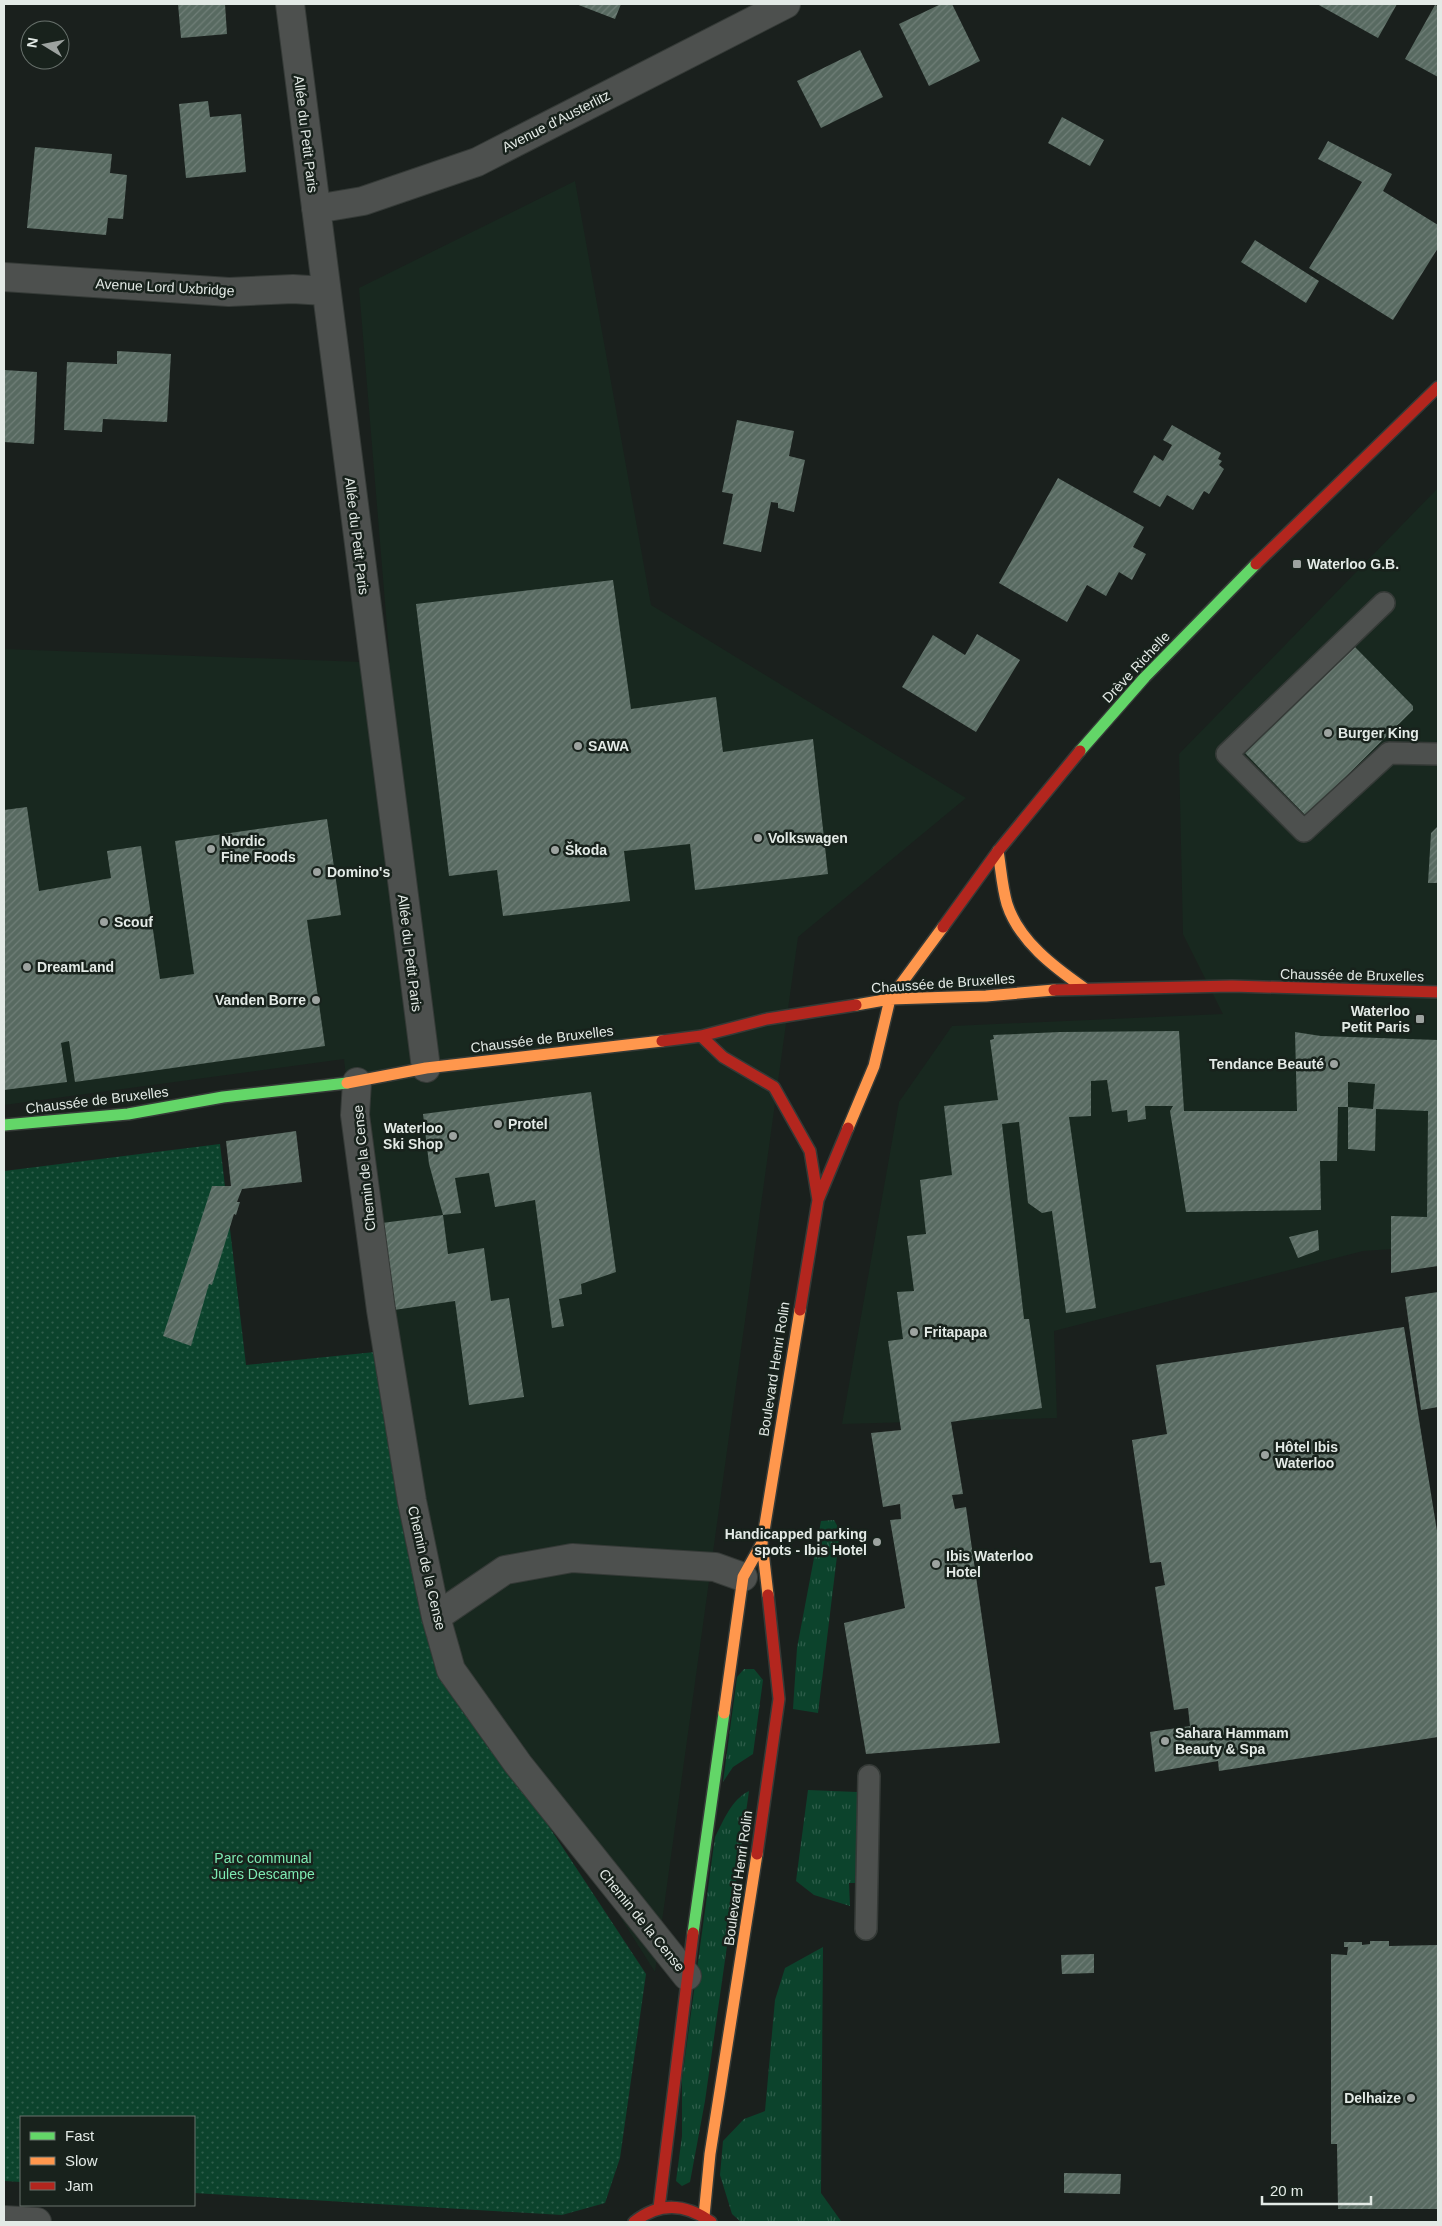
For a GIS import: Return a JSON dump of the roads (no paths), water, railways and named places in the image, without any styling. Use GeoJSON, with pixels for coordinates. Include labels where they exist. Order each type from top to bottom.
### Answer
{"type":"FeatureCollection","features":[{"type":"Feature","properties":{"kind":"main road","name":"Drève Richelle"},"geometry":{"type":"LineString","coordinates":[[890,999],[998,852],[1041,797],[1145,677],[1256,564],[1438,387]]}},
{"type":"Feature","properties":{"kind":"main road"},"geometry":{"type":"LineString","coordinates":[[998,852],[1009,910],[1022,933],[1053,966],[1084,988]]}},
{"type":"Feature","properties":{"kind":"main road","name":"Chaussée de Bruxelles"},"geometry":{"type":"LineString","coordinates":[[4,1125],[128,1114],[223,1097],[358,1082],[426,1068],[700,1036],[767,1020],[890,999],[986,996],[1084,988],[1232,986],[1438,992]]}},
{"type":"Feature","properties":{"kind":"main road","name":"Boulevard Henri Rolin"},"geometry":{"type":"LineString","coordinates":[[707,2219],[710,2154],[743,1953],[779,1699],[762,1543],[818,1200],[874,1066],[890,999]]}},
{"type":"Feature","properties":{"kind":"main road","name":"Boulevard Henri Rolin"},"geometry":{"type":"LineString","coordinates":[[700,1036],[723,1057],[774,1087],[810,1151],[818,1200]]}},
{"type":"Feature","properties":{"kind":"main road","name":"Boulevard Henri Rolin"},"geometry":{"type":"LineString","coordinates":[[659,2208],[687,1976],[743,1577],[762,1543]]}},
{"type":"Feature","properties":{"kind":"main road"},"geometry":{"type":"LineString","coordinates":[[634,2222],[644,2213],[659,2208],[684,2206],[707,2219]]}},
{"type":"Feature","properties":{"kind":"street","name":"Allée du Petit Paris"},"geometry":{"type":"LineString","coordinates":[[290,4],[322,249],[325,291],[426,1068]]}},
{"type":"Feature","properties":{"kind":"street","name":"Avenue d'Austerlitz"},"geometry":{"type":"LineString","coordinates":[[316,209],[364,201],[477,162],[786,4]]}},
{"type":"Feature","properties":{"kind":"street","name":"Avenue Lord Uxbridge"},"geometry":{"type":"LineString","coordinates":[[4,277],[229,292],[293,289],[325,291]]}},
{"type":"Feature","properties":{"kind":"street","name":"Chemin de la Cense"},"geometry":{"type":"LineString","coordinates":[[358,1082],[355,1115],[381,1310],[412,1501],[436,1617],[451,1670],[518,1764],[687,1976]]}},
{"type":"Feature","properties":{"kind":"street"},"geometry":{"type":"LineString","coordinates":[[436,1617],[505,1570],[572,1558],[715,1567],[743,1577]]}},
{"type":"Feature","properties":{"kind":"street"},"geometry":{"type":"LineString","coordinates":[[4,2220],[37,2222]]}},
{"type":"Feature","properties":{"kind":"lane"},"geometry":{"type":"LineString","coordinates":[[1384,603],[1227,754],[1304,831],[1389,753],[1438,754]]}},
{"type":"Feature","properties":{"kind":"lane"},"geometry":{"type":"LineString","coordinates":[[866,1929],[869,1776]]}},
{"type":"Feature","properties":{"kind":"place","name":"Waterloo G.B."},"geometry":{"type":"Point","coordinates":[1297,564]}},
{"type":"Feature","properties":{"kind":"place","name":"Burger King"},"geometry":{"type":"Point","coordinates":[1328,733]}},
{"type":"Feature","properties":{"kind":"place","name":"SAWA"},"geometry":{"type":"Point","coordinates":[578,746]}},
{"type":"Feature","properties":{"kind":"place","name":"Volkswagen"},"geometry":{"type":"Point","coordinates":[758,838]}},
{"type":"Feature","properties":{"kind":"place","name":"Nordic Fine Foods"},"geometry":{"type":"Point","coordinates":[211,849]}},
{"type":"Feature","properties":{"kind":"place","name":"Škoda"},"geometry":{"type":"Point","coordinates":[555,850]}},
{"type":"Feature","properties":{"kind":"place","name":"Domino's"},"geometry":{"type":"Point","coordinates":[317,872]}},
{"type":"Feature","properties":{"kind":"place","name":"Scouf"},"geometry":{"type":"Point","coordinates":[104,922]}},
{"type":"Feature","properties":{"kind":"place","name":"DreamLand"},"geometry":{"type":"Point","coordinates":[27,967]}},
{"type":"Feature","properties":{"kind":"place","name":"Vanden Borre"},"geometry":{"type":"Point","coordinates":[316,1000]}},
{"type":"Feature","properties":{"kind":"place","name":"Waterloo Petit Paris"},"geometry":{"type":"Point","coordinates":[1420,1019]}},
{"type":"Feature","properties":{"kind":"place","name":"Tendance Beauté"},"geometry":{"type":"Point","coordinates":[1334,1064]}},
{"type":"Feature","properties":{"kind":"place","name":"Protel"},"geometry":{"type":"Point","coordinates":[498,1124]}},
{"type":"Feature","properties":{"kind":"place","name":"Waterloo Ski Shop"},"geometry":{"type":"Point","coordinates":[453,1136]}},
{"type":"Feature","properties":{"kind":"place","name":"Fritapapa"},"geometry":{"type":"Point","coordinates":[914,1332]}},
{"type":"Feature","properties":{"kind":"place","name":"Hôtel Ibis Waterloo"},"geometry":{"type":"Point","coordinates":[1265,1455]}},
{"type":"Feature","properties":{"kind":"place","name":"Handicapped parking spots - Ibis Hotel"},"geometry":{"type":"Point","coordinates":[877,1542]}},
{"type":"Feature","properties":{"kind":"place","name":"Ibis Waterloo Hotel"},"geometry":{"type":"Point","coordinates":[936,1564]}},
{"type":"Feature","properties":{"kind":"place","name":"Sahara Hammam Beauty & Spa"},"geometry":{"type":"Point","coordinates":[1165,1741]}},
{"type":"Feature","properties":{"kind":"place","name":"Delhaize"},"geometry":{"type":"Point","coordinates":[1411,2098]}},
{"type":"Feature","properties":{"kind":"park label","name":"Parc communal Jules Descampe"},"geometry":{"type":"Point","coordinates":[263,1866]}}]}
